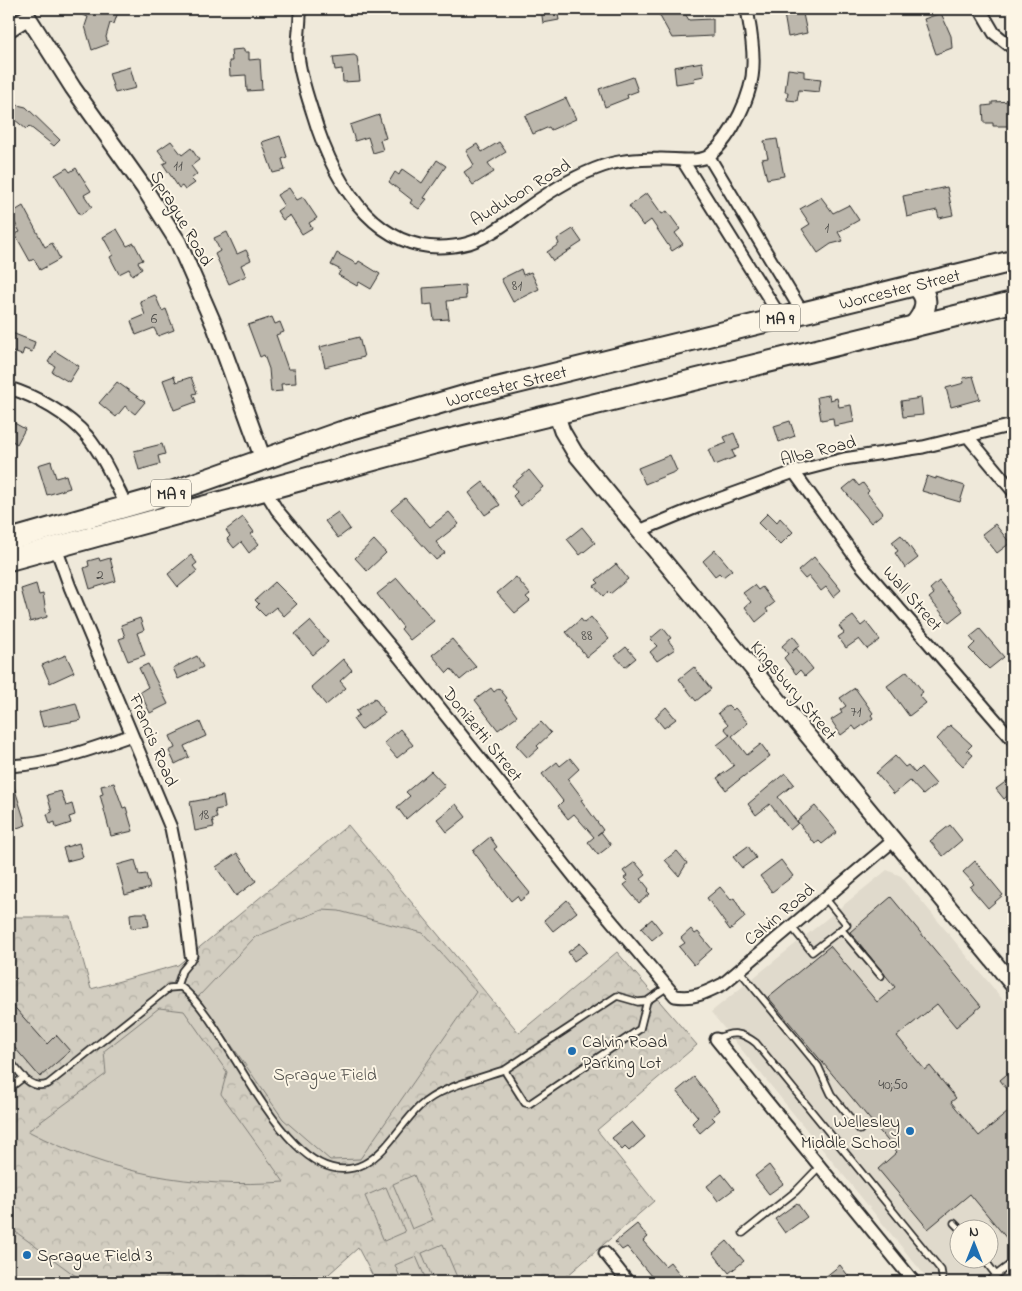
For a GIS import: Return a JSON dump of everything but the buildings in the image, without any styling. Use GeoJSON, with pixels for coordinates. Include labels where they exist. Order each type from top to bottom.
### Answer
{"type":"FeatureCollection","features":[{"type":"Feature","properties":{"kind":"highway","name":"Worcester Street"},"geometry":{"type":"LineString","coordinates":[[9,540],[127,507],[331,436],[423,407],[547,374],[1013,261]]}},
{"type":"Feature","properties":{"kind":"highway"},"geometry":{"type":"LineString","coordinates":[[914,285],[924,293],[926,303],[923,314],[914,326]]}},
{"type":"Feature","properties":{"kind":"highway","name":"MA 9"},"geometry":{"type":"LineString","coordinates":[[9,560],[338,469],[556,413],[1013,302]]}},
{"type":"Feature","properties":{"kind":"highway"},"geometry":{"type":"LineString","coordinates":[[331,436],[329,455],[338,469]]}},
{"type":"Feature","properties":{"kind":"main road"},"geometry":{"type":"LineString","coordinates":[[9,29],[31,13]]}},
{"type":"Feature","properties":{"kind":"main road","name":"Sprague Road"},"geometry":{"type":"LineString","coordinates":[[31,13],[72,88],[144,188],[178,242],[212,318],[263,459]]}},
{"type":"Feature","properties":{"kind":"main road","name":"Kingsbury Street"},"geometry":{"type":"LineString","coordinates":[[556,413],[572,448],[1013,985]]}},
{"type":"Feature","properties":{"kind":"street","name":"Audubon Road"},"geometry":{"type":"LineString","coordinates":[[303,9],[300,14],[298,55],[305,90],[331,164],[360,210],[372,221],[394,235],[418,244],[451,246],[471,242],[507,224],[570,180],[603,166],[640,160],[683,161],[709,157]]}},
{"type":"Feature","properties":{"kind":"street"},"geometry":{"type":"LineString","coordinates":[[747,9],[753,67],[748,88],[738,120],[722,143],[709,157],[802,312]]}},
{"type":"Feature","properties":{"kind":"street"},"geometry":{"type":"LineString","coordinates":[[980,9],[994,33],[1013,48]]}},
{"type":"Feature","properties":{"kind":"street"},"geometry":{"type":"LineString","coordinates":[[683,161],[781,318]]}},
{"type":"Feature","properties":{"kind":"street"},"geometry":{"type":"LineString","coordinates":[[9,388],[56,410],[86,436],[107,466],[127,507]]}},
{"type":"Feature","properties":{"kind":"street","name":"Alba Road"},"geometry":{"type":"LineString","coordinates":[[639,531],[697,507],[794,472],[844,458],[969,438],[1013,426]]}},
{"type":"Feature","properties":{"kind":"street"},"geometry":{"type":"LineString","coordinates":[[969,438],[1013,491]]}},
{"type":"Feature","properties":{"kind":"street","name":"Wall Street"},"geometry":{"type":"LineString","coordinates":[[794,472],[861,565],[1013,740]]}},
{"type":"Feature","properties":{"kind":"street","name":"Donizetti Street"},"geometry":{"type":"LineString","coordinates":[[264,490],[277,510],[396,653],[666,988],[679,996]]}},
{"type":"Feature","properties":{"kind":"street","name":"Francis Road"},"geometry":{"type":"LineString","coordinates":[[56,548],[171,828],[182,883],[191,955]]}},
{"type":"Feature","properties":{"kind":"street"},"geometry":{"type":"LineString","coordinates":[[9,766],[26,765],[78,754],[132,735]]}},
{"type":"Feature","properties":{"kind":"street","name":"Calvin Road"},"geometry":{"type":"LineString","coordinates":[[679,996],[688,998],[700,996],[723,984],[894,840]]}},
{"type":"Feature","properties":{"kind":"street"},"geometry":{"type":"LineString","coordinates":[[716,1039],[914,1282]]}},
{"type":"Feature","properties":{"kind":"street"},"geometry":{"type":"LineString","coordinates":[[605,1253],[628,1282]]}},
{"type":"Feature","properties":{"kind":"lane"},"geometry":{"type":"LineString","coordinates":[[791,926],[812,952],[847,925],[825,898]]}},
{"type":"Feature","properties":{"kind":"lane"},"geometry":{"type":"LineString","coordinates":[[841,929],[881,976]]}},
{"type":"Feature","properties":{"kind":"lane"},"geometry":{"type":"LineString","coordinates":[[177,986],[182,971],[191,960],[191,955]]}},
{"type":"Feature","properties":{"kind":"lane"},"geometry":{"type":"LineString","coordinates":[[739,970],[818,1066],[831,1094],[860,1130]]}},
{"type":"Feature","properties":{"kind":"lane"},"geometry":{"type":"LineString","coordinates":[[9,1060],[35,1086],[50,1083],[169,988],[177,986],[188,993],[224,1041],[287,1137],[308,1157],[327,1166],[344,1168],[364,1164],[378,1154],[425,1102],[458,1086],[506,1069],[617,996],[638,1002],[647,1001],[666,988]]}},
{"type":"Feature","properties":{"kind":"lane"},"geometry":{"type":"LineString","coordinates":[[506,1069],[506,1073],[525,1103],[528,1104],[640,1029],[647,1001]]}},
{"type":"Feature","properties":{"kind":"lane"},"geometry":{"type":"LineString","coordinates":[[716,1039],[728,1033],[737,1033],[746,1036],[756,1044],[941,1270],[943,1282]]}},
{"type":"Feature","properties":{"kind":"lane"},"geometry":{"type":"LineString","coordinates":[[9,1082],[15,1084],[24,1077]]}},
{"type":"Feature","properties":{"kind":"lane"},"geometry":{"type":"LineString","coordinates":[[743,1233],[796,1191],[820,1166]]}},
{"type":"Feature","properties":{"kind":"lane"},"geometry":{"type":"LineString","coordinates":[[987,1282],[1013,1262]]}},
{"type":"Feature","properties":{"kind":"lane"},"geometry":{"type":"LineString","coordinates":[[991,1268],[996,1275]]}},
{"type":"Feature","properties":{"kind":"shaded area","name":"Wellesley Middle School"},"geometry":{"type":"Polygon","coordinates":[[[887,870],[901,876],[1013,1012],[1013,1274],[1003,1282],[930,1282],[711,1012],[887,870]]]}},
{"type":"Feature","properties":{"kind":"green space","name":"Sprague Field"},"geometry":{"type":"Polygon","coordinates":[[[348,825],[519,1033],[617,952],[697,1045],[597,1130],[654,1201],[560,1282],[376,1282],[358,1248],[320,1282],[9,1282],[9,917],[71,917],[91,989],[178,965],[348,825]]]}},
{"type":"Feature","properties":{"kind":"green space"},"geometry":{"type":"Polygon","coordinates":[[[322,910],[339,911],[423,933],[476,992],[360,1159],[330,1160],[283,1119],[198,997],[255,937],[322,910]]]}},
{"type":"Feature","properties":{"kind":"green space"},"geometry":{"type":"Polygon","coordinates":[[[159,1008],[184,1011],[227,1072],[221,1094],[284,1182],[217,1183],[152,1175],[89,1158],[28,1131],[106,1074],[104,1051],[159,1008]]]}},
{"type":"Feature","properties":{"kind":"green space"},"geometry":{"type":"Polygon","coordinates":[[[414,1175],[433,1220],[412,1229],[393,1184],[414,1175]]]}},
{"type":"Feature","properties":{"kind":"green space"},"geometry":{"type":"Polygon","coordinates":[[[386,1187],[405,1232],[384,1241],[365,1196],[386,1187]]]}},
{"type":"Feature","properties":{"kind":"green space","name":"Sprague Field 3"},"geometry":{"type":"Polygon","coordinates":[[[9,1227],[84,1282],[9,1282],[9,1227]]]}},
{"type":"Feature","properties":{"kind":"green space"},"geometry":{"type":"Polygon","coordinates":[[[443,1244],[459,1282],[434,1282],[422,1253],[443,1244]]]}},
{"type":"Feature","properties":{"kind":"green space"},"geometry":{"type":"Polygon","coordinates":[[[416,1256],[427,1282],[402,1282],[395,1265],[416,1256]]]}},
{"type":"Feature","properties":{"kind":"place","name":"Calvin Road Parking Lot"},"geometry":{"type":"Point","coordinates":[572,1051]}},
{"type":"Feature","properties":{"kind":"place","name":"Wellesley Middle School"},"geometry":{"type":"Point","coordinates":[910,1131]}},
{"type":"Feature","properties":{"kind":"place","name":"Sprague Field 3"},"geometry":{"type":"Point","coordinates":[27,1255]}}]}
